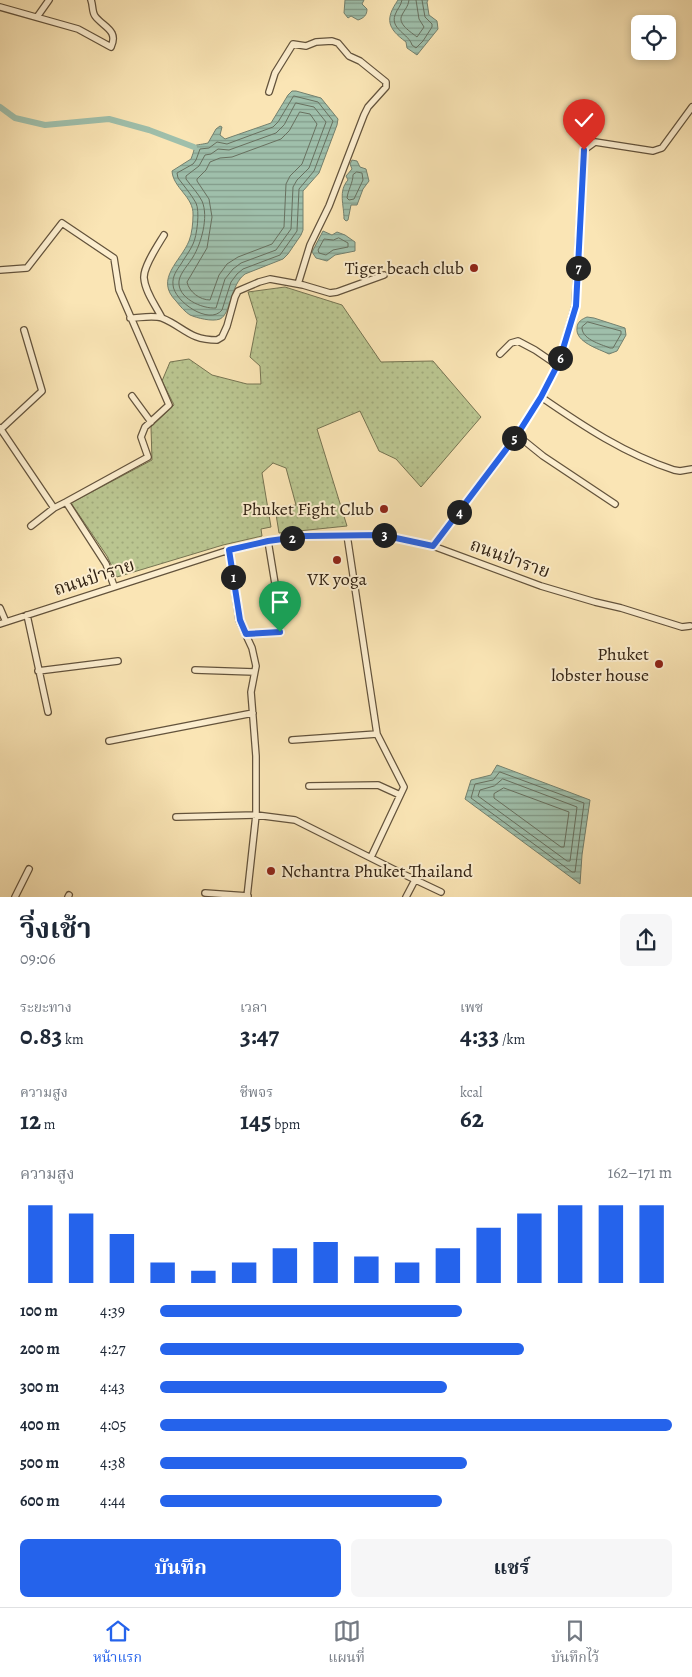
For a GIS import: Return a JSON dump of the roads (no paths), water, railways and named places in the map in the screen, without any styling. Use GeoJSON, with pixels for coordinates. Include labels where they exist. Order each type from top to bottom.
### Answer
{"type":"FeatureCollection","features":[{"type":"Feature","properties":{"kind":"street"},"geometry":{"type":"LineString","coordinates":[[37,17],[48,0]]}},
{"type":"Feature","properties":{"kind":"street"},"geometry":{"type":"LineString","coordinates":[[0,7],[78,29],[111,47],[114,40],[113,35],[94,15],[91,0]]}},
{"type":"Feature","properties":{"kind":"street"},"geometry":{"type":"LineString","coordinates":[[269,92],[275,73],[292,44],[306,46],[316,42],[332,41],[338,43],[349,56],[360,61],[386,82],[386,87],[364,114],[329,206],[310,245],[298,284]]}},
{"type":"Feature","properties":{"kind":"street"},"geometry":{"type":"LineString","coordinates":[[433,546],[517,435],[541,397],[557,365],[576,306],[584,150],[596,142],[653,151],[662,148],[692,106]]}},
{"type":"Feature","properties":{"kind":"street"},"geometry":{"type":"LineString","coordinates":[[0,270],[27,268],[62,223],[114,258],[118,290],[169,405],[145,427],[141,437],[148,457],[54,508],[31,526]]}},
{"type":"Feature","properties":{"kind":"street"},"geometry":{"type":"LineString","coordinates":[[162,318],[147,289],[144,277],[145,269],[164,235]]}},
{"type":"Feature","properties":{"kind":"street"},"geometry":{"type":"LineString","coordinates":[[130,318],[162,318],[189,335],[217,340],[222,337],[235,297],[240,290],[270,279],[330,293],[384,275]]}},
{"type":"Feature","properties":{"kind":"street"},"geometry":{"type":"LineString","coordinates":[[24,330],[42,391],[0,429],[54,508]]}},
{"type":"Feature","properties":{"kind":"street"},"geometry":{"type":"LineString","coordinates":[[500,354],[510,343],[518,341],[557,365]]}},
{"type":"Feature","properties":{"kind":"street"},"geometry":{"type":"LineString","coordinates":[[132,396],[151,422]]}},
{"type":"Feature","properties":{"kind":"street"},"geometry":{"type":"LineString","coordinates":[[541,397],[597,435],[616,445],[670,469],[680,471],[692,469]]}},
{"type":"Feature","properties":{"kind":"street"},"geometry":{"type":"LineString","coordinates":[[517,435],[543,456],[614,504]]}},
{"type":"Feature","properties":{"kind":"street"},"geometry":{"type":"LineString","coordinates":[[66,502],[106,564],[114,586]]}},
{"type":"Feature","properties":{"kind":"street"},"geometry":{"type":"LineString","coordinates":[[347,535],[378,734],[404,787],[372,855]]}},
{"type":"Feature","properties":{"kind":"street","name":"ถนนป่าราย"},"geometry":{"type":"LineString","coordinates":[[3,623],[229,550],[268,541],[305,536],[382,535],[433,546],[542,586],[595,602],[682,627],[690,626]]}},
{"type":"Feature","properties":{"kind":"street"},"geometry":{"type":"LineString","coordinates":[[268,541],[280,614]]}},
{"type":"Feature","properties":{"kind":"street"},"geometry":{"type":"LineString","coordinates":[[205,893],[247,896],[256,815],[256,756],[251,692],[256,666],[252,648],[240,620],[229,550]]}},
{"type":"Feature","properties":{"kind":"street"},"geometry":{"type":"LineString","coordinates":[[0,608],[3,623]]}},
{"type":"Feature","properties":{"kind":"street"},"geometry":{"type":"LineString","coordinates":[[27,615],[48,712]]}},
{"type":"Feature","properties":{"kind":"street"},"geometry":{"type":"LineString","coordinates":[[246,634],[280,632]]}},
{"type":"Feature","properties":{"kind":"street"},"geometry":{"type":"LineString","coordinates":[[38,671],[118,661]]}},
{"type":"Feature","properties":{"kind":"street"},"geometry":{"type":"LineString","coordinates":[[195,670],[254,672]]}},
{"type":"Feature","properties":{"kind":"street"},"geometry":{"type":"LineString","coordinates":[[109,741],[253,713]]}},
{"type":"Feature","properties":{"kind":"street"},"geometry":{"type":"LineString","coordinates":[[292,740],[378,734]]}},
{"type":"Feature","properties":{"kind":"street"},"geometry":{"type":"LineString","coordinates":[[309,786],[378,785],[400,795]]}},
{"type":"Feature","properties":{"kind":"street"},"geometry":{"type":"LineString","coordinates":[[176,817],[256,815],[296,820],[440,892]]}},
{"type":"Feature","properties":{"kind":"street"},"geometry":{"type":"LineString","coordinates":[[15,897],[29,868]]}},
{"type":"Feature","properties":{"kind":"street"},"geometry":{"type":"LineString","coordinates":[[406,897],[415,880]]}},
{"type":"Feature","properties":{"kind":"water"},"geometry":{"type":"Polygon","coordinates":[[[345,0],[364,0],[362,4],[367,9],[365,16],[358,20],[351,16],[348,18],[344,13],[345,0]]]}},
{"type":"Feature","properties":{"kind":"water"},"geometry":{"type":"Polygon","coordinates":[[[398,0],[428,0],[429,15],[437,21],[438,29],[417,55],[407,48],[406,42],[395,32],[390,23],[391,13],[398,0]]]}},
{"type":"Feature","properties":{"kind":"water"},"geometry":{"type":"Polygon","coordinates":[[[292,91],[321,98],[338,119],[319,173],[303,191],[303,230],[301,235],[283,259],[245,274],[240,279],[224,316],[220,319],[209,320],[190,315],[170,293],[168,285],[171,270],[189,241],[193,218],[190,203],[176,183],[172,171],[191,159],[195,146],[208,143],[216,129],[220,126],[222,127],[220,135],[225,139],[271,123],[292,91]]]}},
{"type":"Feature","properties":{"kind":"water"},"geometry":{"type":"Polygon","coordinates":[[[352,160],[357,161],[360,167],[366,169],[369,181],[363,189],[357,205],[351,205],[348,220],[346,221],[344,219],[342,193],[348,180],[346,176],[352,169],[350,164],[352,160]]]}},
{"type":"Feature","properties":{"kind":"water"},"geometry":{"type":"Polygon","coordinates":[[[323,231],[332,235],[337,232],[345,235],[355,242],[355,251],[335,255],[327,261],[316,258],[312,252],[323,231]]]}},
{"type":"Feature","properties":{"kind":"water"},"geometry":{"type":"Polygon","coordinates":[[[587,317],[625,328],[626,335],[617,351],[609,354],[588,344],[580,337],[577,333],[578,324],[587,317]]]}},
{"type":"Feature","properties":{"kind":"water"},"geometry":{"type":"Polygon","coordinates":[[[497,765],[590,800],[580,884],[465,799],[471,780],[491,775],[497,765]]]}},
{"type":"Feature","properties":{"kind":"waterway"},"geometry":{"type":"LineString","coordinates":[[0,107],[15,118],[45,125],[109,119],[149,130],[194,147]]}},
{"type":"Feature","properties":{"kind":"place","name":"Tiger beach club"},"geometry":{"type":"Point","coordinates":[474,268]}},
{"type":"Feature","properties":{"kind":"place","name":"Phuket Fight Club"},"geometry":{"type":"Point","coordinates":[384,509]}},
{"type":"Feature","properties":{"kind":"place","name":"VK yoga"},"geometry":{"type":"Point","coordinates":[337,560]}},
{"type":"Feature","properties":{"kind":"place","name":"Phuket lobster house"},"geometry":{"type":"Point","coordinates":[659,664]}},
{"type":"Feature","properties":{"kind":"place","name":"Nchantra Phuket Thailand"},"geometry":{"type":"Point","coordinates":[271,871]}}]}
